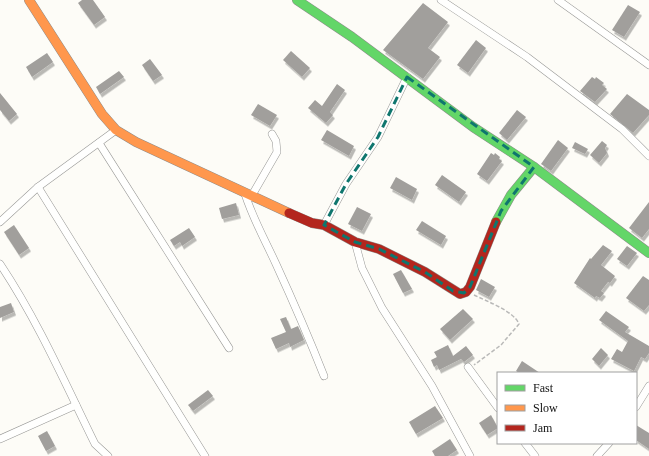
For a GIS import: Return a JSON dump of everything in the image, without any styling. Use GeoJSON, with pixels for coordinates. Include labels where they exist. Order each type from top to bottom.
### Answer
{"type":"FeatureCollection","features":[{"type":"Feature","properties":{"kind":"street"},"geometry":{"type":"LineString","coordinates":[[29,0],[87,88],[102,114],[116,130],[136,142],[248,195],[312,223],[324,225],[355,242],[379,248],[426,272],[452,291],[460,294],[466,292],[470,287],[501,211],[534,167]]}},
{"type":"Feature","properties":{"kind":"street"},"geometry":{"type":"LineString","coordinates":[[297,0],[473,127],[534,167],[573,198],[649,253]]}},
{"type":"Feature","properties":{"kind":"street"},"geometry":{"type":"LineString","coordinates":[[441,0],[527,57],[622,129],[649,156]]}},
{"type":"Feature","properties":{"kind":"street"},"geometry":{"type":"LineString","coordinates":[[558,0],[649,65]]}},
{"type":"Feature","properties":{"kind":"street"},"geometry":{"type":"LineString","coordinates":[[324,225],[346,184],[378,137],[407,78]]}},
{"type":"Feature","properties":{"kind":"street"},"geometry":{"type":"LineString","coordinates":[[0,222],[38,187],[116,130]]}},
{"type":"Feature","properties":{"kind":"street"},"geometry":{"type":"LineString","coordinates":[[272,134],[276,141],[277,152],[248,195],[253,218],[269,248],[297,310],[324,376]]}},
{"type":"Feature","properties":{"kind":"street"},"geometry":{"type":"LineString","coordinates":[[99,143],[229,348]]}},
{"type":"Feature","properties":{"kind":"street"},"geometry":{"type":"LineString","coordinates":[[38,187],[205,456]]}},
{"type":"Feature","properties":{"kind":"street"},"geometry":{"type":"LineString","coordinates":[[355,242],[362,268],[382,308],[432,386],[470,456]]}},
{"type":"Feature","properties":{"kind":"street"},"geometry":{"type":"LineString","coordinates":[[0,264],[17,289],[41,333],[95,444],[108,456]]}},
{"type":"Feature","properties":{"kind":"street"},"geometry":{"type":"LineString","coordinates":[[468,367],[497,407]]}},
{"type":"Feature","properties":{"kind":"street"},"geometry":{"type":"LineString","coordinates":[[637,405],[649,386]]}},
{"type":"Feature","properties":{"kind":"street"},"geometry":{"type":"LineString","coordinates":[[0,439],[76,405]]}},
{"type":"Feature","properties":{"kind":"street"},"geometry":{"type":"LineString","coordinates":[[526,444],[535,456]]}},
{"type":"Feature","properties":{"kind":"street"},"geometry":{"type":"LineString","coordinates":[[597,456],[608,444]]}},
{"type":"Feature","properties":{"kind":"path"},"geometry":{"type":"LineString","coordinates":[[466,292],[509,313],[517,319],[519,324],[501,345],[479,363],[468,367]]}},
{"type":"Feature","properties":{"kind":"highlighted area"},"geometry":{"type":"Polygon","coordinates":[[[407,77],[534,167],[501,211],[470,287],[464,293],[453,291],[425,272],[379,249],[355,242],[324,225],[346,184],[378,137],[407,77]]]}},
{"type":"Feature","properties":{"kind":"building"},"geometry":{"type":"Polygon","coordinates":[[[82,0],[93,0],[105,17],[94,25],[78,3],[82,0]]]}},
{"type":"Feature","properties":{"kind":"building"},"geometry":{"type":"Polygon","coordinates":[[[423,3],[448,22],[428,48],[440,57],[423,79],[383,50],[423,3]]]}},
{"type":"Feature","properties":{"kind":"building"},"geometry":{"type":"Polygon","coordinates":[[[628,5],[640,12],[624,37],[612,30],[628,5]]]}},
{"type":"Feature","properties":{"kind":"building"},"geometry":{"type":"Polygon","coordinates":[[[476,40],[486,48],[468,73],[457,65],[476,40]]]}},
{"type":"Feature","properties":{"kind":"building"},"geometry":{"type":"Polygon","coordinates":[[[291,51],[310,68],[302,77],[283,60],[291,51]]]}},
{"type":"Feature","properties":{"kind":"building"},"geometry":{"type":"Polygon","coordinates":[[[47,53],[53,62],[32,77],[26,67],[47,53]]]}},
{"type":"Feature","properties":{"kind":"building"},"geometry":{"type":"Polygon","coordinates":[[[150,59],[162,75],[153,81],[142,65],[150,59]]]}},
{"type":"Feature","properties":{"kind":"building"},"geometry":{"type":"Polygon","coordinates":[[[119,71],[124,77],[100,94],[96,87],[119,71]]]}},
{"type":"Feature","properties":{"kind":"building"},"geometry":{"type":"Polygon","coordinates":[[[592,77],[595,79],[596,77],[604,83],[602,85],[607,89],[595,102],[580,91],[592,77]]]}},
{"type":"Feature","properties":{"kind":"building"},"geometry":{"type":"Polygon","coordinates":[[[337,84],[345,90],[330,112],[333,115],[326,123],[308,108],[315,100],[322,106],[337,84]]]}},
{"type":"Feature","properties":{"kind":"building"},"geometry":{"type":"Polygon","coordinates":[[[0,93],[17,114],[9,121],[0,110],[0,93]]]}},
{"type":"Feature","properties":{"kind":"building"},"geometry":{"type":"Polygon","coordinates":[[[627,94],[649,110],[649,115],[633,133],[610,114],[627,94]]]}},
{"type":"Feature","properties":{"kind":"building"},"geometry":{"type":"Polygon","coordinates":[[[258,104],[277,115],[270,126],[251,115],[258,104]]]}},
{"type":"Feature","properties":{"kind":"building"},"geometry":{"type":"Polygon","coordinates":[[[517,110],[526,117],[507,140],[499,133],[517,110]]]}},
{"type":"Feature","properties":{"kind":"building"},"geometry":{"type":"Polygon","coordinates":[[[327,130],[354,146],[349,156],[321,140],[327,130]]]}},
{"type":"Feature","properties":{"kind":"building"},"geometry":{"type":"Polygon","coordinates":[[[558,140],[568,148],[551,171],[541,164],[558,140]]]}},
{"type":"Feature","properties":{"kind":"building"},"geometry":{"type":"Polygon","coordinates":[[[602,141],[607,145],[605,148],[607,153],[599,163],[590,155],[602,141]]]}},
{"type":"Feature","properties":{"kind":"building"},"geometry":{"type":"Polygon","coordinates":[[[575,142],[588,149],[585,154],[572,148],[575,142]]]}},
{"type":"Feature","properties":{"kind":"building"},"geometry":{"type":"Polygon","coordinates":[[[491,153],[494,155],[495,153],[502,161],[487,181],[477,174],[491,153]]]}},
{"type":"Feature","properties":{"kind":"building"},"geometry":{"type":"Polygon","coordinates":[[[442,175],[466,192],[459,202],[435,185],[442,175]]]}},
{"type":"Feature","properties":{"kind":"building"},"geometry":{"type":"Polygon","coordinates":[[[396,177],[417,189],[412,200],[390,188],[396,177]]]}},
{"type":"Feature","properties":{"kind":"building"},"geometry":{"type":"Polygon","coordinates":[[[649,202],[649,229],[642,238],[629,228],[649,202]]]}},
{"type":"Feature","properties":{"kind":"building"},"geometry":{"type":"Polygon","coordinates":[[[236,203],[239,215],[222,219],[219,208],[236,203]]]}},
{"type":"Feature","properties":{"kind":"building"},"geometry":{"type":"Polygon","coordinates":[[[357,207],[371,214],[362,231],[348,224],[357,207]]]}},
{"type":"Feature","properties":{"kind":"building"},"geometry":{"type":"Polygon","coordinates":[[[422,221],[446,236],[441,245],[416,230],[422,221]]]}},
{"type":"Feature","properties":{"kind":"building"},"geometry":{"type":"Polygon","coordinates":[[[14,225],[29,248],[19,255],[4,232],[14,225]]]}},
{"type":"Feature","properties":{"kind":"building"},"geometry":{"type":"Polygon","coordinates":[[[189,228],[195,237],[182,246],[180,242],[174,246],[170,240],[189,228]]]}},
{"type":"Feature","properties":{"kind":"building"},"geometry":{"type":"Polygon","coordinates":[[[603,245],[612,251],[601,265],[615,276],[601,291],[604,293],[600,298],[596,296],[595,298],[574,283],[590,258],[591,259],[603,245]]]}},
{"type":"Feature","properties":{"kind":"building"},"geometry":{"type":"Polygon","coordinates":[[[627,246],[637,253],[627,266],[617,259],[627,246]]]}},
{"type":"Feature","properties":{"kind":"building"},"geometry":{"type":"Polygon","coordinates":[[[401,270],[412,289],[403,293],[393,274],[401,270]]]}},
{"type":"Feature","properties":{"kind":"building"},"geometry":{"type":"Polygon","coordinates":[[[643,276],[649,280],[649,305],[644,311],[626,298],[643,276]]]}},
{"type":"Feature","properties":{"kind":"building"},"geometry":{"type":"Polygon","coordinates":[[[481,279],[495,287],[489,297],[476,290],[481,279]]]}},
{"type":"Feature","properties":{"kind":"building"},"geometry":{"type":"Polygon","coordinates":[[[11,303],[14,312],[0,318],[0,307],[11,303]]]}},
{"type":"Feature","properties":{"kind":"building"},"geometry":{"type":"Polygon","coordinates":[[[463,309],[473,319],[450,340],[440,329],[463,309]]]}},
{"type":"Feature","properties":{"kind":"building"},"geometry":{"type":"Polygon","coordinates":[[[606,311],[629,327],[625,332],[649,346],[649,353],[645,359],[641,357],[634,371],[611,359],[617,349],[622,352],[628,341],[599,320],[606,311]]]}},
{"type":"Feature","properties":{"kind":"building"},"geometry":{"type":"Polygon","coordinates":[[[286,317],[291,329],[298,326],[304,340],[290,347],[289,343],[276,349],[271,338],[286,332],[280,319],[286,317]]]}},
{"type":"Feature","properties":{"kind":"building"},"geometry":{"type":"Polygon","coordinates":[[[448,345],[453,356],[466,346],[473,355],[464,362],[461,359],[439,370],[437,365],[434,367],[431,360],[437,357],[434,352],[448,345]]]}},
{"type":"Feature","properties":{"kind":"building"},"geometry":{"type":"Polygon","coordinates":[[[601,348],[608,355],[599,366],[592,359],[601,348]]]}},
{"type":"Feature","properties":{"kind":"building"},"geometry":{"type":"Polygon","coordinates":[[[522,361],[538,372],[518,372],[516,371],[522,361]]]}},
{"type":"Feature","properties":{"kind":"building"},"geometry":{"type":"Polygon","coordinates":[[[208,390],[213,396],[193,411],[188,405],[208,390]]]}},
{"type":"Feature","properties":{"kind":"building"},"geometry":{"type":"Polygon","coordinates":[[[435,406],[443,418],[416,434],[409,422],[435,406]]]}},
{"type":"Feature","properties":{"kind":"building"},"geometry":{"type":"Polygon","coordinates":[[[491,415],[497,429],[487,435],[479,423],[491,415]]]}},
{"type":"Feature","properties":{"kind":"building"},"geometry":{"type":"Polygon","coordinates":[[[637,426],[649,433],[649,449],[637,441],[637,426]]]}},
{"type":"Feature","properties":{"kind":"building"},"geometry":{"type":"Polygon","coordinates":[[[47,431],[55,446],[46,451],[38,436],[47,431]]]}},
{"type":"Feature","properties":{"kind":"building"},"geometry":{"type":"Polygon","coordinates":[[[450,439],[457,450],[448,456],[435,456],[432,451],[450,439]]]}},
{"type":"Feature","properties":{"kind":"traffic: fast"},"geometry":{"type":"LineString","coordinates":[[297,0],[352,37],[473,127],[534,167],[649,253]]}},
{"type":"Feature","properties":{"kind":"traffic: fast"},"geometry":{"type":"LineString","coordinates":[[496,222],[511,195],[534,167]]}},
{"type":"Feature","properties":{"kind":"traffic: slow"},"geometry":{"type":"LineString","coordinates":[[29,0],[102,114],[116,130],[136,142],[289,213]]}},
{"type":"Feature","properties":{"kind":"traffic: jam"},"geometry":{"type":"LineString","coordinates":[[289,213],[312,223],[324,225],[355,242],[379,249],[425,272],[460,294],[466,292],[470,287],[496,222]]}}]}
